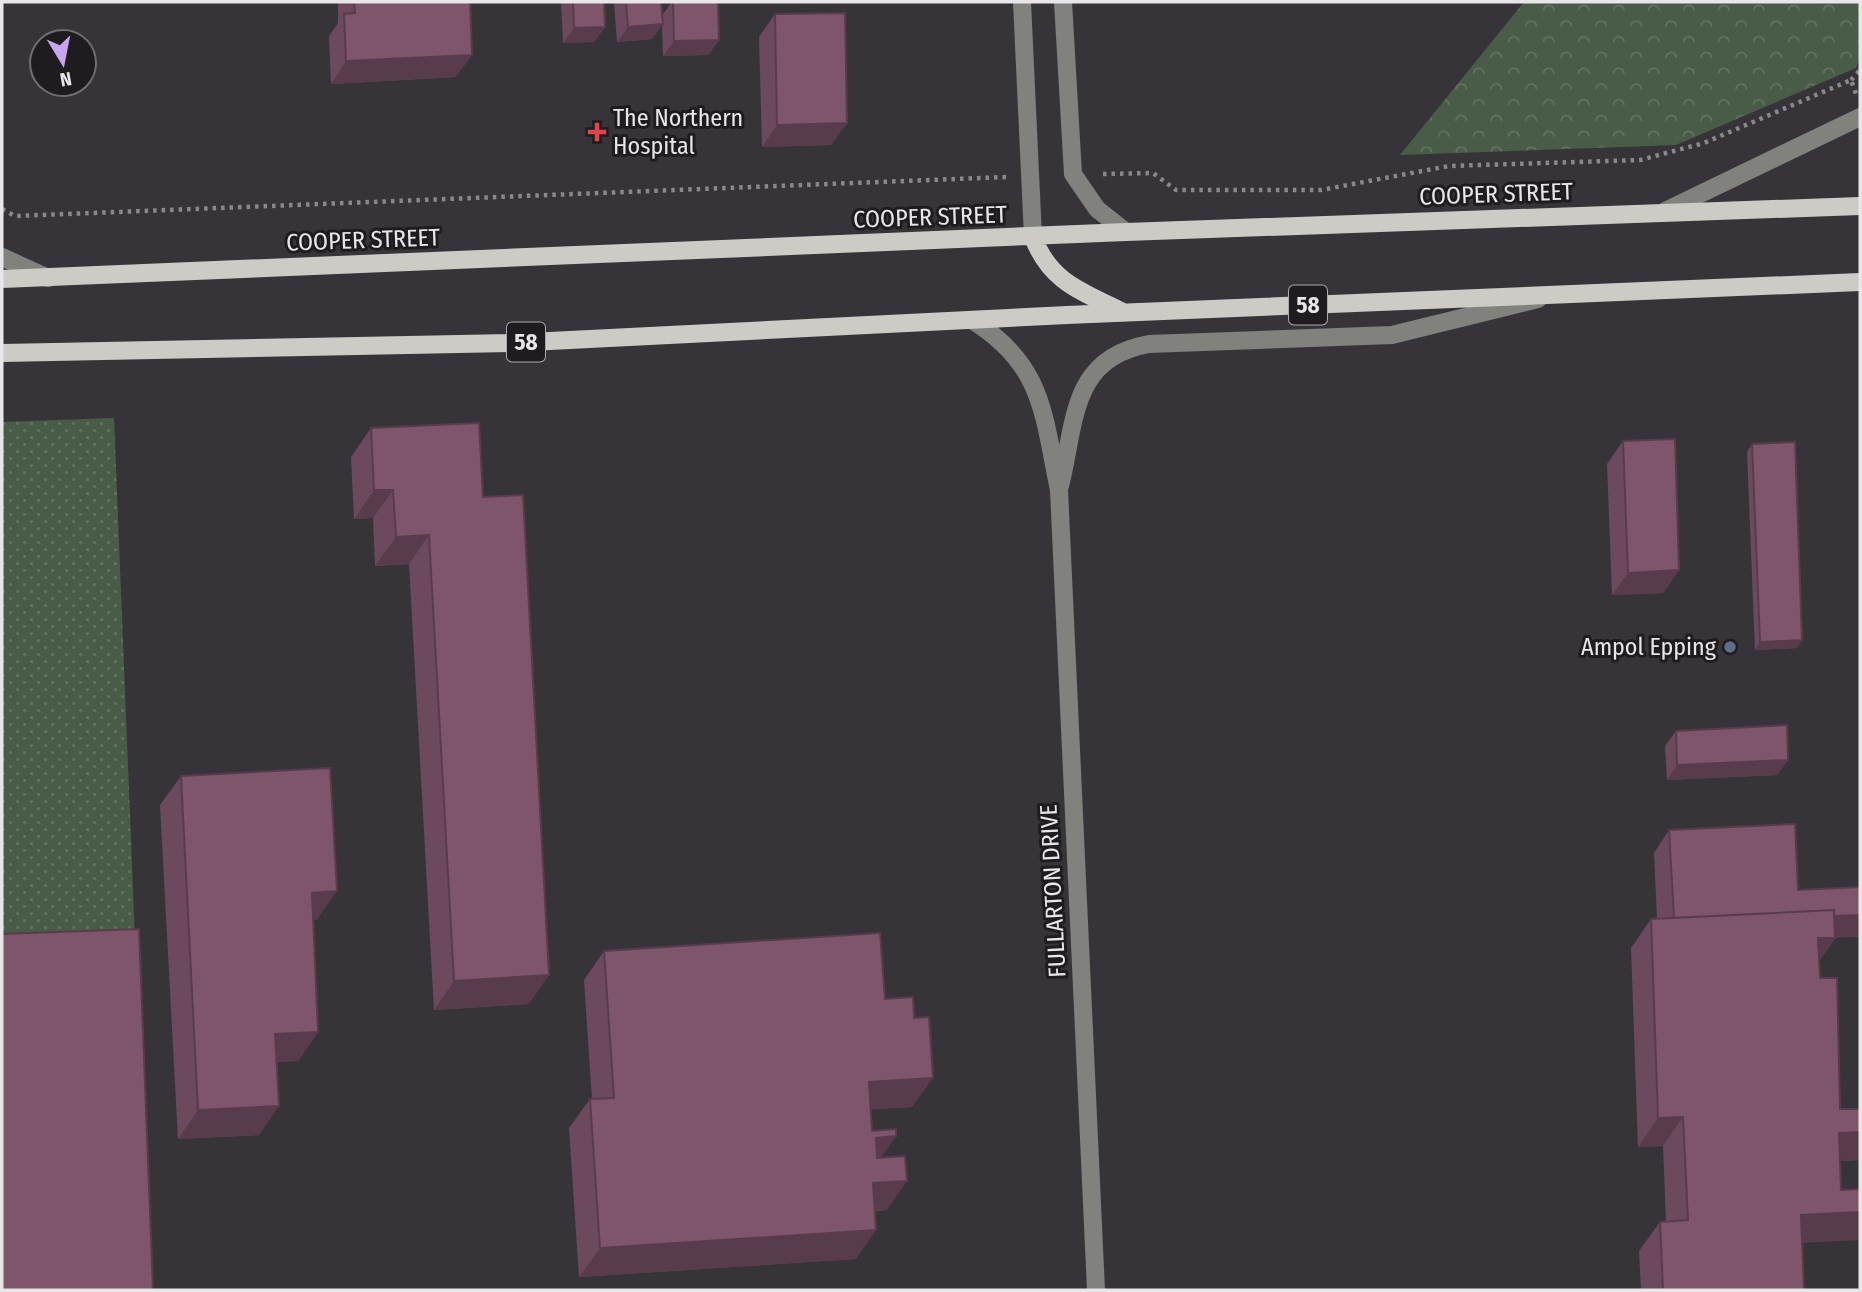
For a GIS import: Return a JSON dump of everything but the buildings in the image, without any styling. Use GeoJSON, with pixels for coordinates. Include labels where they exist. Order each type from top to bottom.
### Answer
{"type":"FeatureCollection","features":[{"type":"Feature","properties":{"kind":"main road","name":"COOPER STREET"},"geometry":{"type":"LineString","coordinates":[[2,279],[1126,232],[1860,206]]}},
{"type":"Feature","properties":{"kind":"main road"},"geometry":{"type":"LineString","coordinates":[[1033,237],[1042,260],[1052,271],[1069,285],[1124,313]]}},
{"type":"Feature","properties":{"kind":"main road","name":"58"},"geometry":{"type":"LineString","coordinates":[[2,353],[510,343],[1124,313],[1860,282]]}},
{"type":"Feature","properties":{"kind":"street"},"geometry":{"type":"LineString","coordinates":[[1022,2],[1028,177],[1033,237]]}},
{"type":"Feature","properties":{"kind":"street"},"geometry":{"type":"LineString","coordinates":[[1063,2],[1073,174],[1097,209],[1126,232]]}},
{"type":"Feature","properties":{"kind":"street"},"geometry":{"type":"LineString","coordinates":[[1665,211],[1860,117]]}},
{"type":"Feature","properties":{"kind":"street"},"geometry":{"type":"LineString","coordinates":[[2,257],[48,278]]}},
{"type":"Feature","properties":{"kind":"street","name":"FULLARTON DRIVE"},"geometry":{"type":"LineString","coordinates":[[1059,490],[1082,392],[1100,364],[1124,348],[1149,344],[1392,335],[1550,296]]}},
{"type":"Feature","properties":{"kind":"street","name":"FULLARTON DRIVE"},"geometry":{"type":"LineString","coordinates":[[972,320],[1007,344],[1020,358],[1035,386],[1059,490],[1096,1290]]}},
{"type":"Feature","properties":{"kind":"path"},"geometry":{"type":"LineString","coordinates":[[1073,174],[1153,173],[1176,190],[1321,190],[1449,166],[1640,160],[1704,143],[1851,80],[1860,71]]}},
{"type":"Feature","properties":{"kind":"path"},"geometry":{"type":"LineString","coordinates":[[1851,80],[1860,104]]}},
{"type":"Feature","properties":{"kind":"path"},"geometry":{"type":"LineString","coordinates":[[2,209],[15,216],[1028,177]]}},
{"type":"Feature","properties":{"kind":"green space"},"geometry":{"type":"Polygon","coordinates":[[[1524,2],[1860,2],[1860,57],[1856,68],[1676,145],[1400,155],[1524,2]]]}},
{"type":"Feature","properties":{"kind":"green space"},"geometry":{"type":"Polygon","coordinates":[[[114,418],[135,940],[2,946],[2,422],[114,418]]]}},
{"type":"Feature","properties":{"kind":"place","name":"The Northern Hospital"},"geometry":{"type":"Point","coordinates":[597,132]}},
{"type":"Feature","properties":{"kind":"place","name":"Ampol Epping"},"geometry":{"type":"Point","coordinates":[1730,647]}}]}
